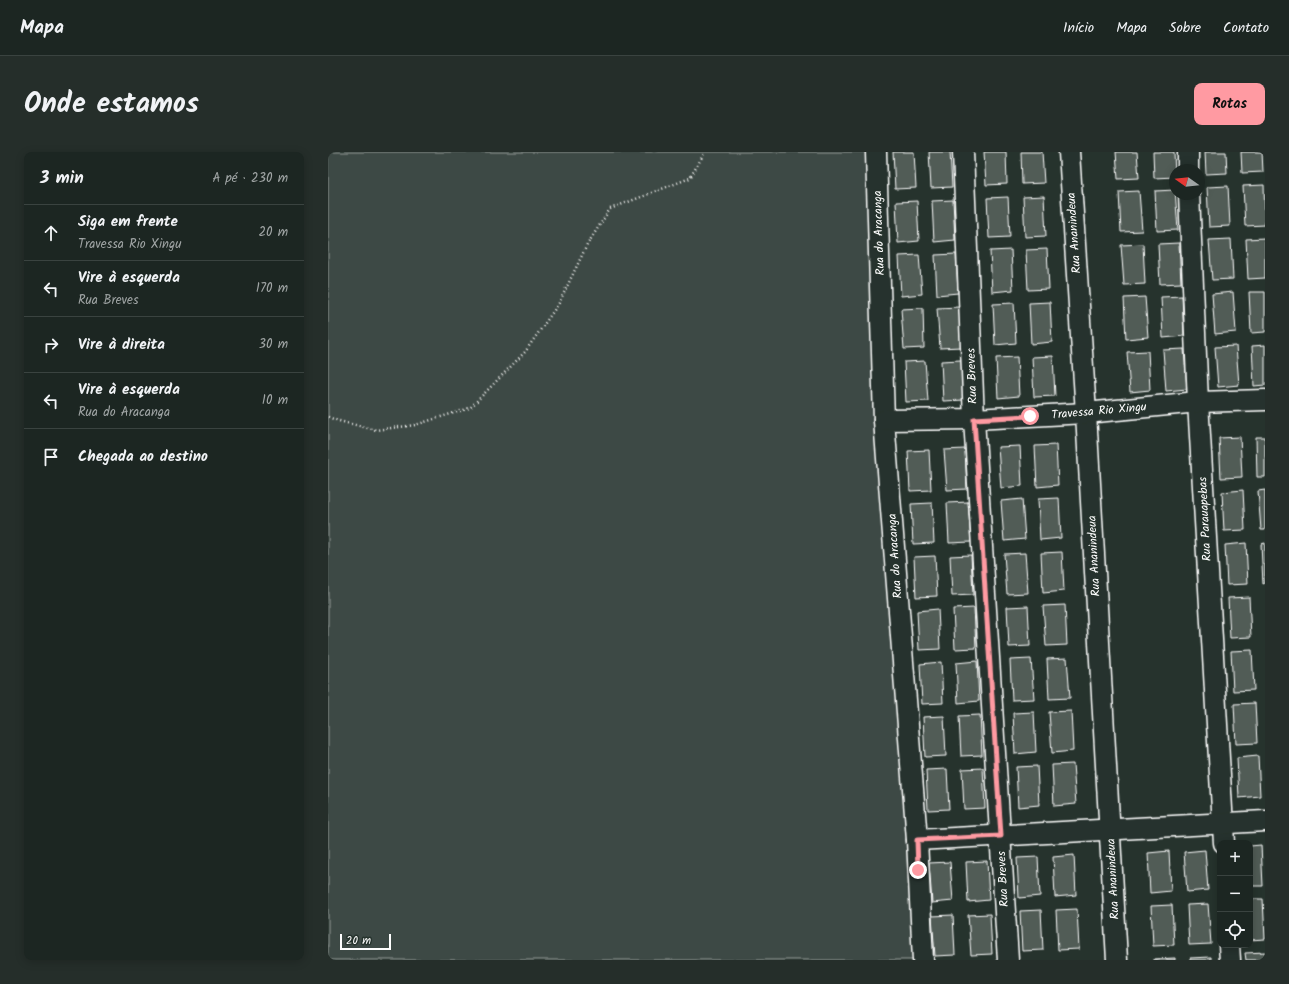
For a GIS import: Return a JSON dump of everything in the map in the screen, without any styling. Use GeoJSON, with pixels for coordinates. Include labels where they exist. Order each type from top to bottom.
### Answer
{"type":"FeatureCollection","features":[{"type":"Feature","properties":{"kind":"street","name":"Rua do Aracanga"},"geometry":{"type":"LineString","coordinates":[[876,152],[884,420],[917,840],[922,960]]}},
{"type":"Feature","properties":{"kind":"street","name":"Rua Breves"},"geometry":{"type":"LineString","coordinates":[[963,152],[974,419],[1008,960]]}},
{"type":"Feature","properties":{"kind":"street","name":"Rua Ananindeua"},"geometry":{"type":"LineString","coordinates":[[1069,152],[1086,413],[1117,960]]}},
{"type":"Feature","properties":{"kind":"street"},"geometry":{"type":"LineString","coordinates":[[1188,152],[1188,164]]}},
{"type":"Feature","properties":{"kind":"street","name":"Rua Parauapebas"},"geometry":{"type":"LineString","coordinates":[[1189,200],[1198,402],[1224,840]]}},
{"type":"Feature","properties":{"kind":"street","name":"Travessa Rio Xingu"},"geometry":{"type":"LineString","coordinates":[[884,420],[974,419],[1086,413],[1198,402],[1265,400]]}},
{"type":"Feature","properties":{"kind":"street"},"geometry":{"type":"LineString","coordinates":[[917,840],[1265,821]]}},
{"type":"Feature","properties":{"kind":"street"},"geometry":{"type":"LineString","coordinates":[[1229,948],[1230,960]]}},
{"type":"Feature","properties":{"kind":"path"},"geometry":{"type":"LineString","coordinates":[[328,417],[376,430],[415,425],[470,408],[525,352],[559,303],[587,245],[610,209],[690,178],[705,152]]}},
{"type":"Feature","properties":{"kind":"shaded area"},"geometry":{"type":"Polygon","coordinates":[[[328,152],[872,152],[914,960],[328,960],[328,152]]]}},
{"type":"Feature","properties":{"kind":"building"},"geometry":{"type":"Polygon","coordinates":[[[893,152],[914,152],[916,188],[895,189],[893,152]]]}},
{"type":"Feature","properties":{"kind":"building"},"geometry":{"type":"Polygon","coordinates":[[[929,152],[950,152],[952,187],[931,188],[929,152]]]}},
{"type":"Feature","properties":{"kind":"building"},"geometry":{"type":"Polygon","coordinates":[[[984,152],[1006,152],[1007,184],[986,185],[984,152]]]}},
{"type":"Feature","properties":{"kind":"building"},"geometry":{"type":"Polygon","coordinates":[[[1021,152],[1042,152],[1044,183],[1022,184],[1021,152]]]}},
{"type":"Feature","properties":{"kind":"building"},"geometry":{"type":"Polygon","coordinates":[[[1116,152],[1137,152],[1139,178],[1118,179],[1116,152]]]}},
{"type":"Feature","properties":{"kind":"building"},"geometry":{"type":"Polygon","coordinates":[[[1153,152],[1174,152],[1174,164],[1169,164],[1169,177],[1154,178],[1153,152]]]}},
{"type":"Feature","properties":{"kind":"building"},"geometry":{"type":"Polygon","coordinates":[[[1205,152],[1226,152],[1227,173],[1206,174],[1205,152]]]}},
{"type":"Feature","properties":{"kind":"building"},"geometry":{"type":"Polygon","coordinates":[[[1241,152],[1262,152],[1263,172],[1242,173],[1241,152]]]}},
{"type":"Feature","properties":{"kind":"building"},"geometry":{"type":"Polygon","coordinates":[[[1264,185],[1265,225],[1245,226],[1243,186],[1264,185]]]}},
{"type":"Feature","properties":{"kind":"building"},"geometry":{"type":"Polygon","coordinates":[[[1228,186],[1230,226],[1209,227],[1207,187],[1228,186]]]}},
{"type":"Feature","properties":{"kind":"building"},"geometry":{"type":"Polygon","coordinates":[[[1169,190],[1169,200],[1176,200],[1178,230],[1157,231],[1155,191],[1169,190]]]}},
{"type":"Feature","properties":{"kind":"building"},"geometry":{"type":"Polygon","coordinates":[[[1139,191],[1142,231],[1121,232],[1119,192],[1139,191]]]}},
{"type":"Feature","properties":{"kind":"building"},"geometry":{"type":"Polygon","coordinates":[[[1044,196],[1046,236],[1025,237],[1023,197],[1044,196]]]}},
{"type":"Feature","properties":{"kind":"building"},"geometry":{"type":"Polygon","coordinates":[[[1008,197],[1010,237],[989,238],[987,198],[1008,197]]]}},
{"type":"Feature","properties":{"kind":"building"},"geometry":{"type":"Polygon","coordinates":[[[953,200],[955,240],[934,242],[932,201],[953,200]]]}},
{"type":"Feature","properties":{"kind":"building"},"geometry":{"type":"Polygon","coordinates":[[[917,201],[919,241],[898,243],[896,202],[917,201]]]}},
{"type":"Feature","properties":{"kind":"building"},"geometry":{"type":"Polygon","coordinates":[[[1265,238],[1265,278],[1248,279],[1246,239],[1265,238]]]}},
{"type":"Feature","properties":{"kind":"building"},"geometry":{"type":"Polygon","coordinates":[[[1231,239],[1233,279],[1212,280],[1209,240],[1231,239]]]}},
{"type":"Feature","properties":{"kind":"building"},"geometry":{"type":"Polygon","coordinates":[[[1179,243],[1181,283],[1160,284],[1158,244],[1179,243]]]}},
{"type":"Feature","properties":{"kind":"building"},"geometry":{"type":"Polygon","coordinates":[[[1143,244],[1145,284],[1124,285],[1121,245],[1143,244]]]}},
{"type":"Feature","properties":{"kind":"building"},"geometry":{"type":"Polygon","coordinates":[[[1047,249],[1049,289],[1028,290],[1026,250],[1047,249]]]}},
{"type":"Feature","properties":{"kind":"building"},"geometry":{"type":"Polygon","coordinates":[[[1011,250],[1013,290],[992,292],[990,251],[1011,250]]]}},
{"type":"Feature","properties":{"kind":"building"},"geometry":{"type":"Polygon","coordinates":[[[956,254],[958,293],[937,295],[935,255],[956,254]]]}},
{"type":"Feature","properties":{"kind":"building"},"geometry":{"type":"Polygon","coordinates":[[[919,255],[922,294],[901,296],[899,256],[919,255]]]}},
{"type":"Feature","properties":{"kind":"building"},"geometry":{"type":"Polygon","coordinates":[[[1233,292],[1236,332],[1215,334],[1212,294],[1233,292]]]}},
{"type":"Feature","properties":{"kind":"building"},"geometry":{"type":"Polygon","coordinates":[[[1249,292],[1265,292],[1265,332],[1251,333],[1249,292]]]}},
{"type":"Feature","properties":{"kind":"building"},"geometry":{"type":"Polygon","coordinates":[[[1182,296],[1184,336],[1163,338],[1161,297],[1182,296]]]}},
{"type":"Feature","properties":{"kind":"building"},"geometry":{"type":"Polygon","coordinates":[[[1145,297],[1148,337],[1126,339],[1124,298],[1145,297]]]}},
{"type":"Feature","properties":{"kind":"building"},"geometry":{"type":"Polygon","coordinates":[[[1050,302],[1052,342],[1031,344],[1029,303],[1050,302]]]}},
{"type":"Feature","properties":{"kind":"building"},"geometry":{"type":"Polygon","coordinates":[[[1014,303],[1016,343],[995,345],[993,304],[1014,303]]]}},
{"type":"Feature","properties":{"kind":"building"},"geometry":{"type":"Polygon","coordinates":[[[959,307],[961,347],[940,348],[937,308],[959,307]]]}},
{"type":"Feature","properties":{"kind":"building"},"geometry":{"type":"Polygon","coordinates":[[[923,308],[924,348],[904,349],[901,309],[923,308]]]}},
{"type":"Feature","properties":{"kind":"building"},"geometry":{"type":"Polygon","coordinates":[[[1265,345],[1265,385],[1254,386],[1252,346],[1265,345]]]}},
{"type":"Feature","properties":{"kind":"building"},"geometry":{"type":"Polygon","coordinates":[[[1236,346],[1239,385],[1218,387],[1215,347],[1236,346]]]}},
{"type":"Feature","properties":{"kind":"building"},"geometry":{"type":"Polygon","coordinates":[[[1184,349],[1187,389],[1166,391],[1163,350],[1184,349]]]}},
{"type":"Feature","properties":{"kind":"building"},"geometry":{"type":"Polygon","coordinates":[[[1148,351],[1150,390],[1130,392],[1127,352],[1148,351]]]}},
{"type":"Feature","properties":{"kind":"building"},"geometry":{"type":"Polygon","coordinates":[[[1053,356],[1055,396],[1034,397],[1032,357],[1053,356]]]}},
{"type":"Feature","properties":{"kind":"building"},"geometry":{"type":"Polygon","coordinates":[[[1017,357],[1019,396],[998,398],[996,358],[1017,357]]]}},
{"type":"Feature","properties":{"kind":"building"},"geometry":{"type":"Polygon","coordinates":[[[961,360],[964,400],[943,401],[941,361],[961,360]]]}},
{"type":"Feature","properties":{"kind":"building"},"geometry":{"type":"Polygon","coordinates":[[[925,361],[928,401],[906,402],[904,362],[925,361]]]}},
{"type":"Feature","properties":{"kind":"building"},"geometry":{"type":"Polygon","coordinates":[[[1240,437],[1242,477],[1221,478],[1219,438],[1240,437]]]}},
{"type":"Feature","properties":{"kind":"building"},"geometry":{"type":"Polygon","coordinates":[[[1256,437],[1265,437],[1265,477],[1257,477],[1256,437]]]}},
{"type":"Feature","properties":{"kind":"building"},"geometry":{"type":"Polygon","coordinates":[[[1056,445],[1058,485],[1037,487],[1035,446],[1056,445]]]}},
{"type":"Feature","properties":{"kind":"building"},"geometry":{"type":"Polygon","coordinates":[[[1020,446],[1022,486],[1001,488],[998,447],[1020,446]]]}},
{"type":"Feature","properties":{"kind":"building"},"geometry":{"type":"Polygon","coordinates":[[[965,449],[967,489],[947,490],[944,450],[965,449]]]}},
{"type":"Feature","properties":{"kind":"building"},"geometry":{"type":"Polygon","coordinates":[[[929,450],[931,490],[910,491],[908,451],[929,450]]]}},
{"type":"Feature","properties":{"kind":"building"},"geometry":{"type":"Polygon","coordinates":[[[1243,490],[1245,530],[1224,531],[1222,492],[1243,490]]]}},
{"type":"Feature","properties":{"kind":"building"},"geometry":{"type":"Polygon","coordinates":[[[1265,490],[1265,530],[1261,530],[1258,491],[1265,490]]]}},
{"type":"Feature","properties":{"kind":"building"},"geometry":{"type":"Polygon","coordinates":[[[1059,498],[1061,538],[1040,540],[1038,499],[1059,498]]]}},
{"type":"Feature","properties":{"kind":"building"},"geometry":{"type":"Polygon","coordinates":[[[1022,499],[1025,539],[1004,541],[1001,501],[1022,499]]]}},
{"type":"Feature","properties":{"kind":"building"},"geometry":{"type":"Polygon","coordinates":[[[968,502],[971,542],[949,543],[947,503],[968,502]]]}},
{"type":"Feature","properties":{"kind":"building"},"geometry":{"type":"Polygon","coordinates":[[[932,503],[934,543],[913,544],[911,504],[932,503]]]}},
{"type":"Feature","properties":{"kind":"building"},"geometry":{"type":"Polygon","coordinates":[[[1246,543],[1248,584],[1227,585],[1225,545],[1246,543]]]}},
{"type":"Feature","properties":{"kind":"building"},"geometry":{"type":"Polygon","coordinates":[[[1265,543],[1265,583],[1263,584],[1261,544],[1265,543]]]}},
{"type":"Feature","properties":{"kind":"building"},"geometry":{"type":"Polygon","coordinates":[[[1062,552],[1064,591],[1043,593],[1041,553],[1062,552]]]}},
{"type":"Feature","properties":{"kind":"building"},"geometry":{"type":"Polygon","coordinates":[[[1025,553],[1028,593],[1007,594],[1004,554],[1025,553]]]}},
{"type":"Feature","properties":{"kind":"building"},"geometry":{"type":"Polygon","coordinates":[[[971,555],[973,595],[952,596],[950,556],[971,555]]]}},
{"type":"Feature","properties":{"kind":"building"},"geometry":{"type":"Polygon","coordinates":[[[935,556],[937,596],[916,597],[914,557],[935,556]]]}},
{"type":"Feature","properties":{"kind":"building"},"geometry":{"type":"Polygon","coordinates":[[[1249,597],[1251,637],[1230,638],[1228,598],[1249,597]]]}},
{"type":"Feature","properties":{"kind":"building"},"geometry":{"type":"Polygon","coordinates":[[[1065,605],[1067,645],[1046,646],[1043,606],[1065,605]]]}},
{"type":"Feature","properties":{"kind":"building"},"geometry":{"type":"Polygon","coordinates":[[[1028,606],[1030,646],[1009,647],[1007,607],[1028,606]]]}},
{"type":"Feature","properties":{"kind":"building"},"geometry":{"type":"Polygon","coordinates":[[[974,608],[976,648],[955,649],[953,609],[974,608]]]}},
{"type":"Feature","properties":{"kind":"building"},"geometry":{"type":"Polygon","coordinates":[[[938,609],[940,649],[919,650],[917,611],[938,609]]]}},
{"type":"Feature","properties":{"kind":"building"},"geometry":{"type":"Polygon","coordinates":[[[1252,650],[1254,690],[1233,691],[1231,651],[1252,650]]]}},
{"type":"Feature","properties":{"kind":"building"},"geometry":{"type":"Polygon","coordinates":[[[1067,658],[1070,698],[1049,699],[1047,659],[1067,658]]]}},
{"type":"Feature","properties":{"kind":"building"},"geometry":{"type":"Polygon","coordinates":[[[1031,659],[1034,699],[1012,700],[1010,660],[1031,659]]]}},
{"type":"Feature","properties":{"kind":"building"},"geometry":{"type":"Polygon","coordinates":[[[977,661],[979,701],[958,703],[956,663],[977,661]]]}},
{"type":"Feature","properties":{"kind":"building"},"geometry":{"type":"Polygon","coordinates":[[[941,662],[943,703],[922,704],[920,664],[941,662]]]}},
{"type":"Feature","properties":{"kind":"building"},"geometry":{"type":"Polygon","coordinates":[[[1255,703],[1257,743],[1236,744],[1234,704],[1255,703]]]}},
{"type":"Feature","properties":{"kind":"building"},"geometry":{"type":"Polygon","coordinates":[[[1071,711],[1073,751],[1052,753],[1049,712],[1071,711]]]}},
{"type":"Feature","properties":{"kind":"building"},"geometry":{"type":"Polygon","coordinates":[[[1034,712],[1036,752],[1015,754],[1013,713],[1034,712]]]}},
{"type":"Feature","properties":{"kind":"building"},"geometry":{"type":"Polygon","coordinates":[[[980,715],[982,755],[961,756],[959,716],[980,715]]]}},
{"type":"Feature","properties":{"kind":"building"},"geometry":{"type":"Polygon","coordinates":[[[944,716],[946,756],[925,757],[923,717],[944,716]]]}},
{"type":"Feature","properties":{"kind":"building"},"geometry":{"type":"Polygon","coordinates":[[[1258,756],[1260,796],[1239,798],[1237,758],[1258,756]]]}},
{"type":"Feature","properties":{"kind":"building"},"geometry":{"type":"Polygon","coordinates":[[[1073,764],[1076,804],[1054,806],[1052,765],[1073,764]]]}},
{"type":"Feature","properties":{"kind":"building"},"geometry":{"type":"Polygon","coordinates":[[[1037,766],[1039,805],[1018,807],[1016,767],[1037,766]]]}},
{"type":"Feature","properties":{"kind":"building"},"geometry":{"type":"Polygon","coordinates":[[[983,768],[985,808],[964,809],[962,769],[983,768]]]}},
{"type":"Feature","properties":{"kind":"building"},"geometry":{"type":"Polygon","coordinates":[[[947,769],[949,809],[928,810],[926,770],[947,769]]]}},
{"type":"Feature","properties":{"kind":"building"},"geometry":{"type":"Polygon","coordinates":[[[1261,845],[1263,886],[1253,886],[1253,846],[1261,845]]]}},
{"type":"Feature","properties":{"kind":"building"},"geometry":{"type":"Polygon","coordinates":[[[1205,850],[1208,890],[1187,892],[1184,852],[1205,850]]]}},
{"type":"Feature","properties":{"kind":"building"},"geometry":{"type":"Polygon","coordinates":[[[1169,851],[1171,891],[1150,893],[1148,853],[1169,851]]]}},
{"type":"Feature","properties":{"kind":"building"},"geometry":{"type":"Polygon","coordinates":[[[1074,855],[1076,895],[1055,897],[1053,857],[1074,855]]]}},
{"type":"Feature","properties":{"kind":"building"},"geometry":{"type":"Polygon","coordinates":[[[1038,857],[1040,896],[1019,898],[1017,858],[1038,857]]]}},
{"type":"Feature","properties":{"kind":"building"},"geometry":{"type":"Polygon","coordinates":[[[987,861],[989,900],[968,902],[966,862],[987,861]]]}},
{"type":"Feature","properties":{"kind":"building"},"geometry":{"type":"Polygon","coordinates":[[[950,862],[953,901],[932,903],[929,863],[950,862]]]}},
{"type":"Feature","properties":{"kind":"building"},"geometry":{"type":"Polygon","coordinates":[[[1253,899],[1263,899],[1265,939],[1253,940],[1253,899]]]}},
{"type":"Feature","properties":{"kind":"building"},"geometry":{"type":"Polygon","coordinates":[[[1208,904],[1211,944],[1189,945],[1187,905],[1208,904]]]}},
{"type":"Feature","properties":{"kind":"building"},"geometry":{"type":"Polygon","coordinates":[[[1172,905],[1174,945],[1153,946],[1151,906],[1172,905]]]}},
{"type":"Feature","properties":{"kind":"building"},"geometry":{"type":"Polygon","coordinates":[[[1077,909],[1079,949],[1058,950],[1056,910],[1077,909]]]}},
{"type":"Feature","properties":{"kind":"building"},"geometry":{"type":"Polygon","coordinates":[[[1041,910],[1043,950],[1022,951],[1020,911],[1041,910]]]}},
{"type":"Feature","properties":{"kind":"building"},"geometry":{"type":"Polygon","coordinates":[[[990,914],[992,954],[971,955],[968,915],[990,914]]]}},
{"type":"Feature","properties":{"kind":"building"},"geometry":{"type":"Polygon","coordinates":[[[953,915],[955,955],[935,956],[932,916],[953,915]]]}},
{"type":"Feature","properties":{"kind":"building"},"geometry":{"type":"Polygon","coordinates":[[[1265,952],[1265,960],[1246,960],[1245,953],[1265,952]]]}},
{"type":"Feature","properties":{"kind":"building"},"geometry":{"type":"Polygon","coordinates":[[[1211,957],[1211,960],[1190,960],[1190,958],[1211,957]]]}},
{"type":"Feature","properties":{"kind":"building"},"geometry":{"type":"Polygon","coordinates":[[[1175,958],[1175,960],[1154,960],[1154,959],[1175,958]]]}},
{"type":"Feature","properties":{"kind":"route"},"geometry":{"type":"LineString","coordinates":[[918,870],[917,840],[1001,836],[974,419],[1030,416]]}}]}
